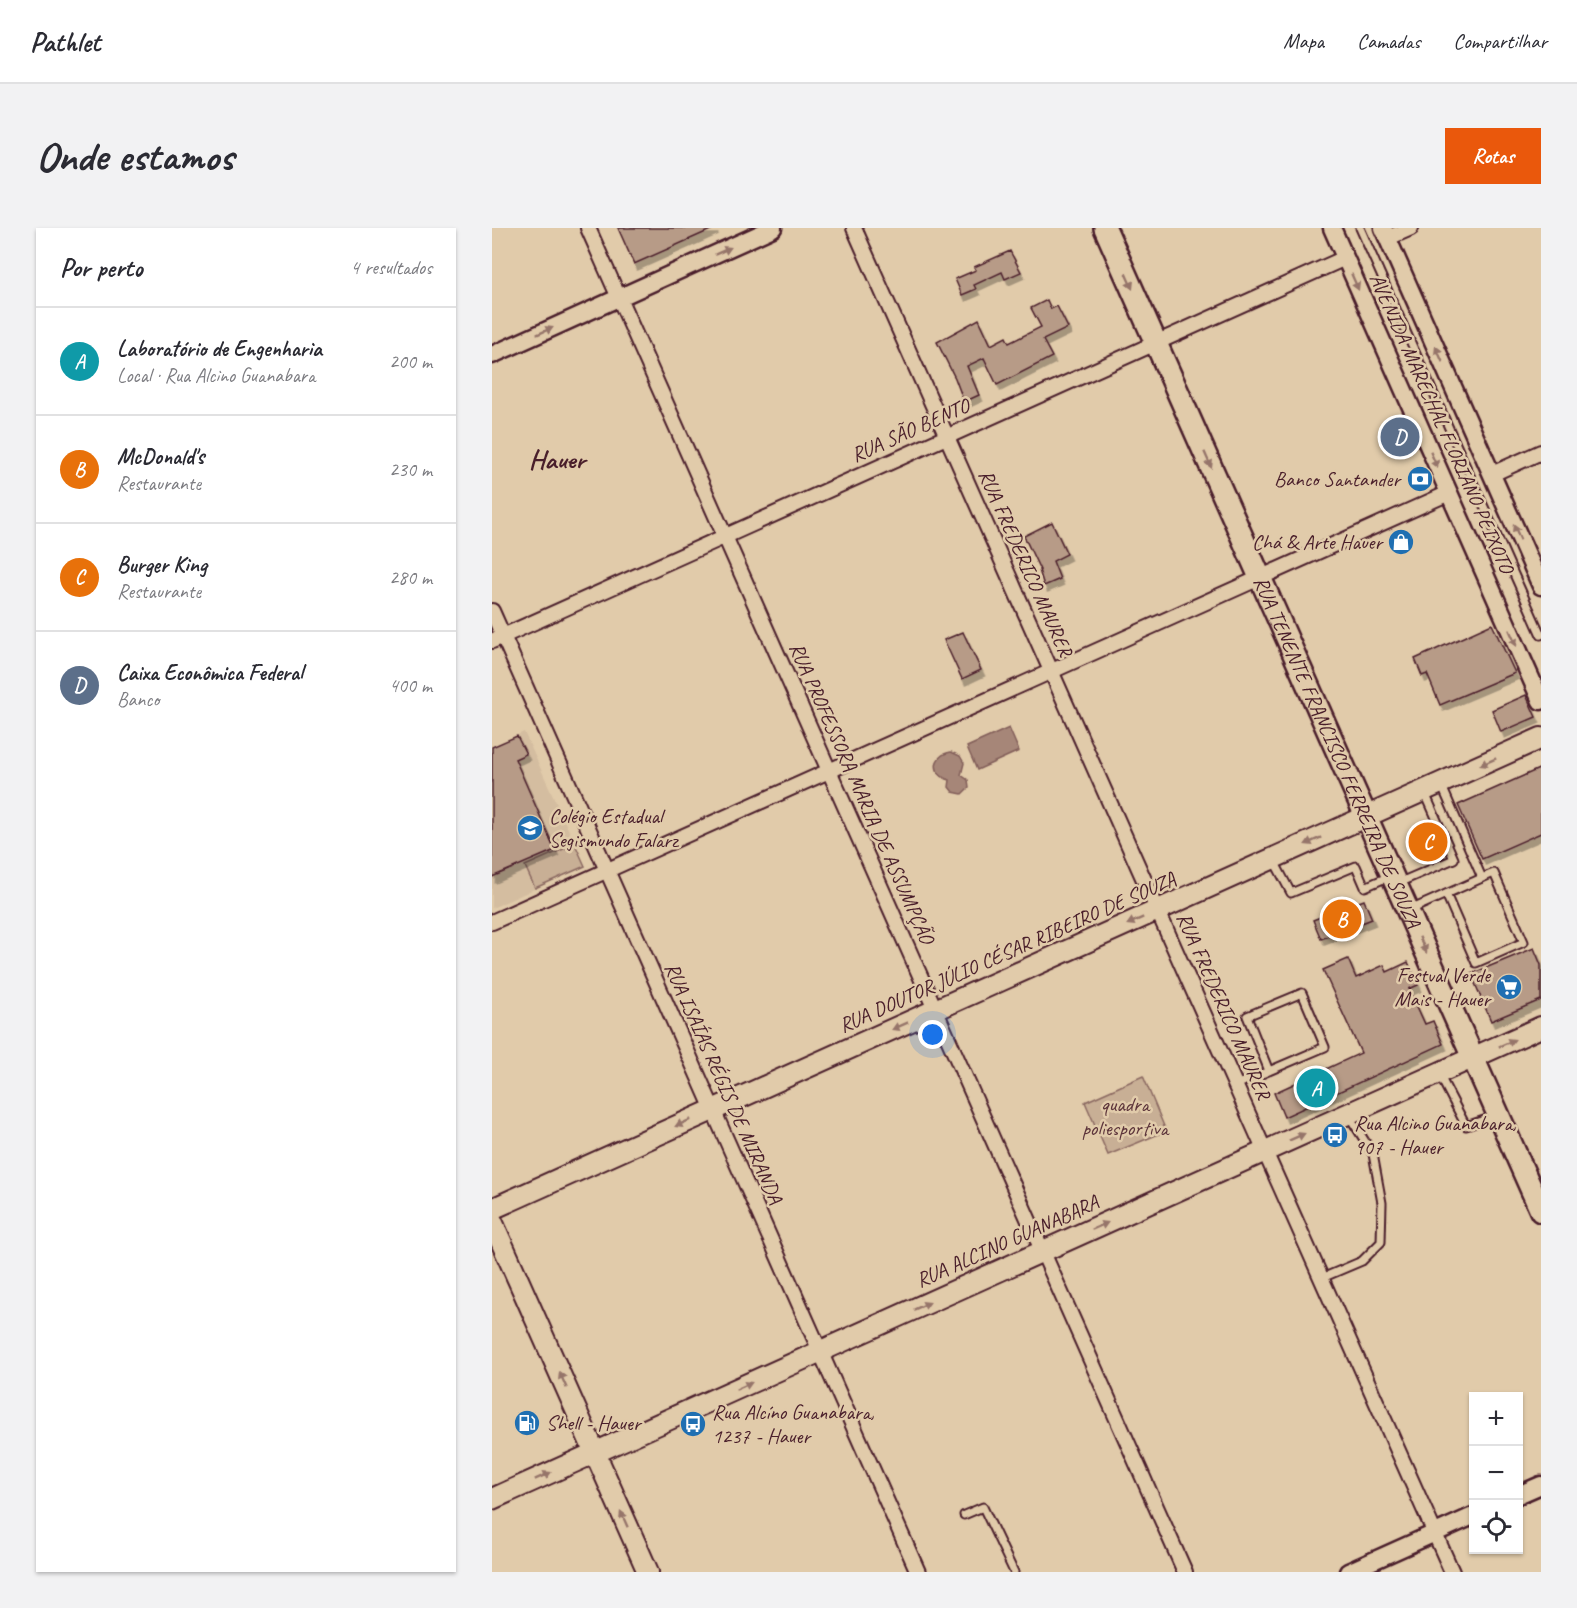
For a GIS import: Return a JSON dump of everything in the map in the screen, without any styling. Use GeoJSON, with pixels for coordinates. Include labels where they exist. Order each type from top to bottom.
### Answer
{"type":"FeatureCollection","features":[{"type":"Feature","properties":{"kind":"main road","name":"RUA TENENTE FRANCISCO FERREIRA DE SOUZA"},"geometry":{"type":"LineString","coordinates":[[1106,228],[1541,1211]]}},
{"type":"Feature","properties":{"kind":"main road","name":"RUA DOUTOR JÚLIO CÉSAR RIBEIRO DE SOUZA"},"geometry":{"type":"LineString","coordinates":[[492,1209],[1541,738]]}},
{"type":"Feature","properties":{"kind":"main road","name":"RUA ALCINO GUANABARA"},"geometry":{"type":"LineString","coordinates":[[492,1498],[1541,1028]]}},
{"type":"Feature","properties":{"kind":"main road"},"geometry":{"type":"LineString","coordinates":[[492,1221],[648,1572]]}},
{"type":"Feature","properties":{"kind":"street","name":"RUA PROFESSORA MARIA DE ASSUMPÇÃO"},"geometry":{"type":"LineString","coordinates":[[588,228],[1185,1572]]}},
{"type":"Feature","properties":{"kind":"street"},"geometry":{"type":"LineString","coordinates":[[492,355],[773,228]]}},
{"type":"Feature","properties":{"kind":"street","name":"RUA FREDERICO MAURER"},"geometry":{"type":"LineString","coordinates":[[854,228],[1452,1572]]}},
{"type":"Feature","properties":{"kind":"street","name":"AVENIDA MARECHAL FLORIANO PEIXOTO"},"geometry":{"type":"LineString","coordinates":[[1332,228],[1541,701]]}},
{"type":"Feature","properties":{"kind":"street"},"geometry":{"type":"LineString","coordinates":[[1385,233],[1411,228]]}},
{"type":"Feature","properties":{"kind":"street","name":"AVENIDA MARECHAL FLORIANO PEIXOTO"},"geometry":{"type":"LineString","coordinates":[[1385,233],[1541,586]]}},
{"type":"Feature","properties":{"kind":"street","name":"RUA SÃO BENTO"},"geometry":{"type":"LineString","coordinates":[[497,638],[1345,258]]}},
{"type":"Feature","properties":{"kind":"street"},"geometry":{"type":"LineString","coordinates":[[1492,474],[1541,452]]}},
{"type":"Feature","properties":{"kind":"street"},"geometry":{"type":"LineString","coordinates":[[492,922],[1449,493]]}},
{"type":"Feature","properties":{"kind":"street","name":"RUA ISAÍAS RÉGIS DE MIRANDA"},"geometry":{"type":"LineString","coordinates":[[492,611],[497,638],[607,870],[918,1572]]}},
{"type":"Feature","properties":{"kind":"street"},"geometry":{"type":"LineString","coordinates":[[1523,1494],[1541,1485]]}},
{"type":"Feature","properties":{"kind":"street"},"geometry":{"type":"LineString","coordinates":[[1348,1572],[1469,1518]]}},
{"type":"Feature","properties":{"kind":"lane"},"geometry":{"type":"LineString","coordinates":[[1360,228],[1541,635]]}},
{"type":"Feature","properties":{"kind":"lane"},"geometry":{"type":"LineString","coordinates":[[1432,787],[1482,878]]}},
{"type":"Feature","properties":{"kind":"lane"},"geometry":{"type":"LineString","coordinates":[[1273,859],[1291,893],[1356,866],[1365,886],[1394,880],[1454,859],[1432,787]]}},
{"type":"Feature","properties":{"kind":"lane"},"geometry":{"type":"LineString","coordinates":[[1408,911],[1446,894],[1482,878],[1494,873],[1524,942],[1476,963],[1446,894]]}},
{"type":"Feature","properties":{"kind":"lane"},"geometry":{"type":"LineString","coordinates":[[1236,1085],[1269,1071],[1325,1047],[1302,993],[1247,1016],[1269,1071]]}},
{"type":"Feature","properties":{"kind":"lane"},"geometry":{"type":"LineString","coordinates":[[1439,1073],[1466,1126],[1499,1115]]}},
{"type":"Feature","properties":{"kind":"lane"},"geometry":{"type":"LineString","coordinates":[[1322,1278],[1362,1261],[1382,1242],[1382,1203],[1373,1154],[1348,1114]]}},
{"type":"Feature","properties":{"kind":"lane"},"geometry":{"type":"LineString","coordinates":[[964,1515],[983,1507],[1014,1572]]}},
{"type":"Feature","properties":{"kind":"shaded area"},"geometry":{"type":"Polygon","coordinates":[[[1009,728],[1019,751],[977,770],[967,747],[1009,728]]]}},
{"type":"Feature","properties":{"kind":"shaded area","name":"Colégio Estadual Segismundo Falarz"},"geometry":{"type":"Polygon","coordinates":[[[524,732],[585,866],[492,908],[492,747],[524,732]]]}},
{"type":"Feature","properties":{"kind":"shaded area"},"geometry":{"type":"Polygon","coordinates":[[[951,752],[960,756],[964,763],[961,775],[968,780],[969,787],[962,794],[953,792],[949,787],[950,780],[939,774],[937,770],[936,765],[940,757],[951,752]]]}},
{"type":"Feature","properties":{"kind":"green space"},"geometry":{"type":"Polygon","coordinates":[[[575,844],[585,866],[535,888],[525,866],[575,844]]]}},
{"type":"Feature","properties":{"kind":"green space","name":"quadra poliesportiva"},"geometry":{"type":"Polygon","coordinates":[[[1143,1076],[1166,1131],[1108,1155],[1085,1102],[1143,1076]]]}},
{"type":"Feature","properties":{"kind":"building"},"geometry":{"type":"Polygon","coordinates":[[[618,228],[715,228],[634,264],[618,228]]]}},
{"type":"Feature","properties":{"kind":"building"},"geometry":{"type":"Polygon","coordinates":[[[1010,251],[1021,272],[1005,279],[1002,272],[974,285],[976,289],[962,295],[955,279],[976,270],[974,267],[1010,251]]]}},
{"type":"Feature","properties":{"kind":"building"},"geometry":{"type":"Polygon","coordinates":[[[1047,300],[1051,309],[1057,306],[1068,328],[1043,340],[1052,357],[997,385],[984,358],[967,366],[979,395],[964,402],[937,342],[979,319],[991,345],[1006,337],[1009,343],[1041,327],[1031,308],[1047,300]]]}},
{"type":"Feature","properties":{"kind":"building"},"geometry":{"type":"Polygon","coordinates":[[[1052,522],[1067,554],[1053,561],[1060,579],[1044,586],[1040,570],[1024,536],[1052,522]]]}},
{"type":"Feature","properties":{"kind":"building"},"geometry":{"type":"Polygon","coordinates":[[[1492,624],[1515,673],[1440,705],[1427,674],[1422,676],[1415,659],[1492,624]]]}},
{"type":"Feature","properties":{"kind":"building"},"geometry":{"type":"Polygon","coordinates":[[[963,632],[981,670],[962,679],[944,640],[963,632]]]}},
{"type":"Feature","properties":{"kind":"building"},"geometry":{"type":"Polygon","coordinates":[[[1526,695],[1536,717],[1501,732],[1492,710],[1526,695]]]}},
{"type":"Feature","properties":{"kind":"building"},"geometry":{"type":"Polygon","coordinates":[[[517,736],[526,754],[515,759],[555,850],[492,877],[492,747],[517,736]]]}},
{"type":"Feature","properties":{"kind":"building"},"geometry":{"type":"Polygon","coordinates":[[[1541,768],[1541,833],[1482,859],[1458,805],[1541,768]]]}},
{"type":"Feature","properties":{"kind":"building"},"geometry":{"type":"Polygon","coordinates":[[[1429,822],[1444,857],[1428,863],[1413,828],[1429,822]]]}},
{"type":"Feature","properties":{"kind":"building"},"geometry":{"type":"Polygon","coordinates":[[[1364,900],[1372,919],[1321,939],[1313,920],[1364,900]]]}},
{"type":"Feature","properties":{"kind":"building","name":"Festval Verde Mais - Hauer"},"geometry":{"type":"Polygon","coordinates":[[[1534,948],[1541,965],[1541,1000],[1491,1021],[1471,974],[1534,948]]]}},
{"type":"Feature","properties":{"kind":"building"},"geometry":{"type":"Polygon","coordinates":[[[1348,959],[1356,978],[1384,965],[1387,972],[1408,962],[1418,985],[1409,989],[1425,1024],[1433,1021],[1443,1044],[1284,1117],[1274,1093],[1361,1053],[1323,970],[1348,959]]]}},
{"type":"Feature","properties":{"kind":"place","name":"Caixa Econômica Federal"},"geometry":{"type":"Point","coordinates":[1400,437]}},
{"type":"Feature","properties":{"kind":"place","name":"Banco Santander"},"geometry":{"type":"Point","coordinates":[1420,479]}},
{"type":"Feature","properties":{"kind":"place","name":"Chá & Arte Hauer"},"geometry":{"type":"Point","coordinates":[1401,542]}},
{"type":"Feature","properties":{"kind":"place","name":"Colégio Estadual Segismundo Falarz"},"geometry":{"type":"Point","coordinates":[530,828]}},
{"type":"Feature","properties":{"kind":"place","name":"Burger King"},"geometry":{"type":"Point","coordinates":[1428,842]}},
{"type":"Feature","properties":{"kind":"place","name":"McDonald's"},"geometry":{"type":"Point","coordinates":[1342,919]}},
{"type":"Feature","properties":{"kind":"place","name":"Festval Verde Mais - Hauer"},"geometry":{"type":"Point","coordinates":[1509,987]}},
{"type":"Feature","properties":{"kind":"place","name":"Laboratório de Engenharia"},"geometry":{"type":"Point","coordinates":[1316,1088]}},
{"type":"Feature","properties":{"kind":"place","name":"Rua Alcino Guanabara, 907 - Hauer"},"geometry":{"type":"Point","coordinates":[1335,1135]}},
{"type":"Feature","properties":{"kind":"place","name":"Shell - Hauer"},"geometry":{"type":"Point","coordinates":[527,1423]}},
{"type":"Feature","properties":{"kind":"place","name":"Rua Alcíno Guanabara, 1237 - Hauer"},"geometry":{"type":"Point","coordinates":[693,1424]}},
{"type":"Feature","properties":{"kind":"district","name":"Hauer"},"geometry":{"type":"Point","coordinates":[557,459]}}]}
